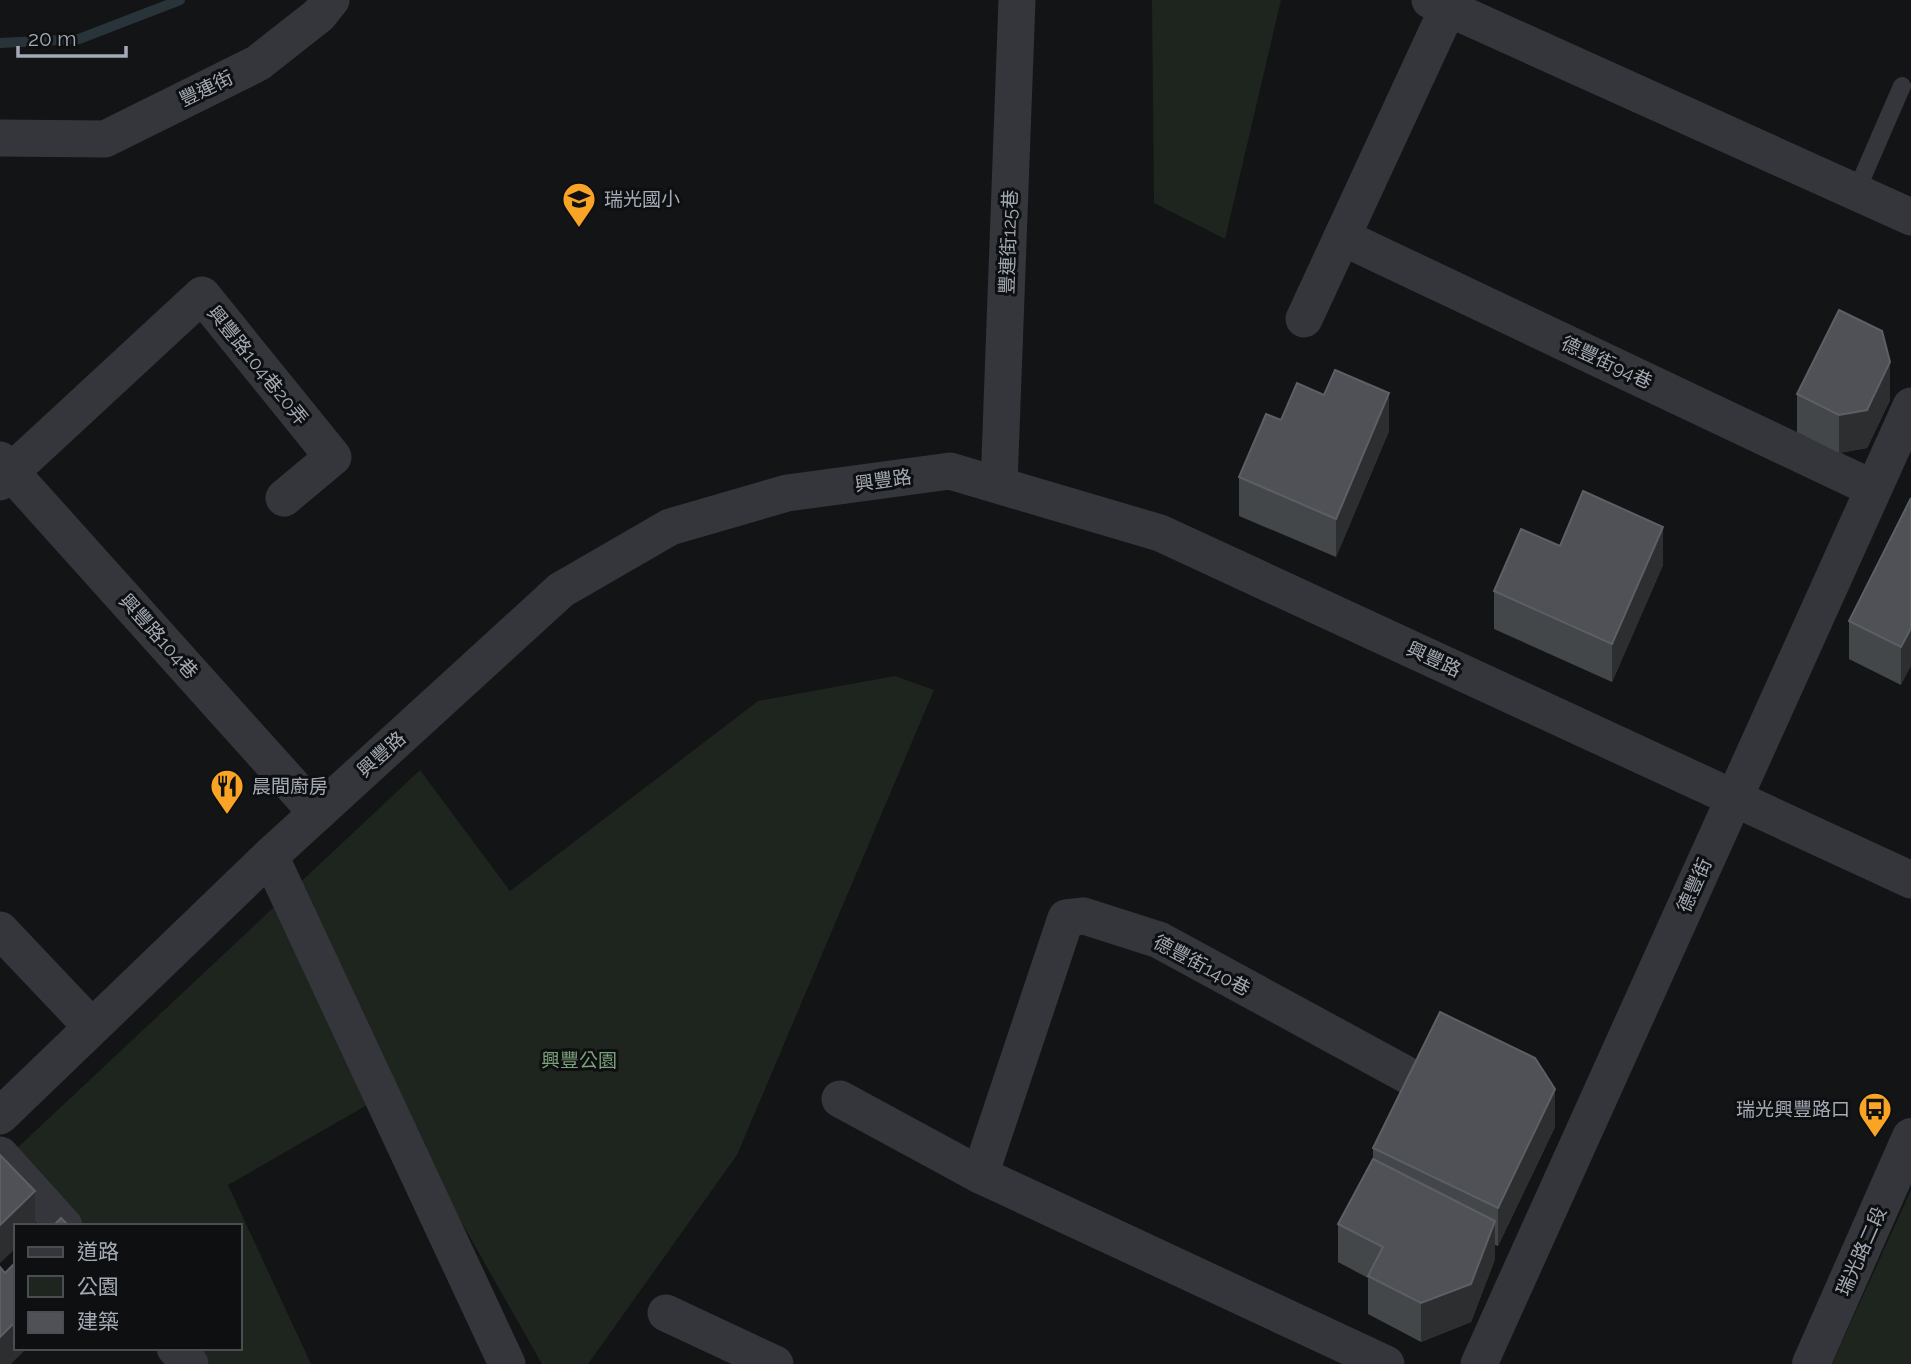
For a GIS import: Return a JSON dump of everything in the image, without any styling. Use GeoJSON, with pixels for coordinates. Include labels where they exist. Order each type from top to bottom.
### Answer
{"type":"FeatureCollection","features":[{"type":"Feature","properties":{"kind":"street","name":"豐連街"},"geometry":{"type":"LineString","coordinates":[[0,138],[106,139],[258,63],[318,15],[331,0]]}},
{"type":"Feature","properties":{"kind":"street","name":"豐連街125巷"},"geometry":{"type":"LineString","coordinates":[[999,485],[1017,0]]}},
{"type":"Feature","properties":{"kind":"street"},"geometry":{"type":"LineString","coordinates":[[1304,320],[1342,237],[1439,4],[1911,216]]}},
{"type":"Feature","properties":{"kind":"street","name":"德豐街94巷"},"geometry":{"type":"LineString","coordinates":[[1342,237],[1872,488]]}},
{"type":"Feature","properties":{"kind":"street","name":"興豐路104巷20弄"},"geometry":{"type":"LineString","coordinates":[[4,471],[202,295],[333,457],[284,498]]}},
{"type":"Feature","properties":{"kind":"street","name":"德豐街"},"geometry":{"type":"LineString","coordinates":[[1479,1364],[1557,1157],[1733,797],[1911,406]]}},
{"type":"Feature","properties":{"kind":"street","name":"興豐路104巷"},"geometry":{"type":"LineString","coordinates":[[4,471],[317,813]]}},
{"type":"Feature","properties":{"kind":"street","name":"興豐路"},"geometry":{"type":"LineString","coordinates":[[0,1116],[270,856],[561,590],[670,527],[788,493],[950,471],[1160,533],[1911,880]]}},
{"type":"Feature","properties":{"kind":"street"},"geometry":{"type":"LineString","coordinates":[[270,856],[508,1364]]}},
{"type":"Feature","properties":{"kind":"street","name":"德豐街140巷"},"geometry":{"type":"LineString","coordinates":[[980,1175],[1066,918],[1084,916],[1159,940],[1484,1118]]}},
{"type":"Feature","properties":{"kind":"street"},"geometry":{"type":"LineString","coordinates":[[0,930],[91,1026]]}},
{"type":"Feature","properties":{"kind":"street"},"geometry":{"type":"LineString","coordinates":[[839,1099],[980,1175],[1386,1364]]}},
{"type":"Feature","properties":{"kind":"street","name":"瑞光路二段"},"geometry":{"type":"LineString","coordinates":[[1811,1364],[1911,1137]]}},
{"type":"Feature","properties":{"kind":"street"},"geometry":{"type":"LineString","coordinates":[[0,1155],[62,1224]]}},
{"type":"Feature","properties":{"kind":"street"},"geometry":{"type":"LineString","coordinates":[[666,1313],[775,1364]]}},
{"type":"Feature","properties":{"kind":"street"},"geometry":{"type":"LineString","coordinates":[[177,1350],[190,1364]]}},
{"type":"Feature","properties":{"kind":"lane"},"geometry":{"type":"LineString","coordinates":[[1856,192],[1902,86]]}},
{"type":"Feature","properties":{"kind":"green space"},"geometry":{"type":"Polygon","coordinates":[[[1152,0],[1281,0],[1225,239],[1154,203],[1152,0]]]}},
{"type":"Feature","properties":{"kind":"green space","name":"興豐公園"},"geometry":{"type":"Polygon","coordinates":[[[895,676],[934,690],[737,1155],[588,1364],[542,1364],[388,1093],[228,1185],[311,1364],[206,1364],[193,1350],[242,1350],[242,1224],[79,1224],[14,1151],[420,770],[510,891],[758,701],[895,676]]]}},
{"type":"Feature","properties":{"kind":"green space"},"geometry":{"type":"Polygon","coordinates":[[[1911,1190],[1911,1364],[1832,1364],[1911,1190]]]}},
{"type":"Feature","properties":{"kind":"building"},"geometry":{"type":"Polygon","coordinates":[[[1839,310],[1882,331],[1890,362],[1867,410],[1839,415],[1797,394],[1839,310]]]}},
{"type":"Feature","properties":{"kind":"building"},"geometry":{"type":"Polygon","coordinates":[[[1335,370],[1389,393],[1336,519],[1239,477],[1266,414],[1281,420],[1297,383],[1324,395],[1335,370]]]}},
{"type":"Feature","properties":{"kind":"building"},"geometry":{"type":"Polygon","coordinates":[[[1583,491],[1663,527],[1612,644],[1494,591],[1521,529],[1560,546],[1583,491]]]}},
{"type":"Feature","properties":{"kind":"building"},"geometry":{"type":"Polygon","coordinates":[[[1911,498],[1911,628],[1901,647],[1849,621],[1911,498]]]}},
{"type":"Feature","properties":{"kind":"building"},"geometry":{"type":"Polygon","coordinates":[[[1440,1012],[1535,1058],[1555,1089],[1498,1208],[1373,1148],[1440,1012]]]}},
{"type":"Feature","properties":{"kind":"building"},"geometry":{"type":"Polygon","coordinates":[[[0,1155],[35,1191],[0,1225],[0,1155]]]}},
{"type":"Feature","properties":{"kind":"building"},"geometry":{"type":"Polygon","coordinates":[[[1373,1159],[1495,1221],[1471,1284],[1421,1303],[1368,1276],[1383,1247],[1338,1224],[1373,1159]]]}},
{"type":"Feature","properties":{"kind":"building"},"geometry":{"type":"Polygon","coordinates":[[[61,1218],[67,1224],[55,1224],[61,1218]]]}},
{"type":"Feature","properties":{"kind":"building"},"geometry":{"type":"Polygon","coordinates":[[[14,1264],[14,1323],[0,1337],[0,1267],[5,1273],[14,1264]]]}},
{"type":"Feature","properties":{"kind":"waterway"},"geometry":{"type":"LineString","coordinates":[[0,43],[79,39],[180,0]]}},
{"type":"Feature","properties":{"kind":"place","name":"瑞光國小"},"geometry":{"type":"Point","coordinates":[579,229]}},
{"type":"Feature","properties":{"kind":"place","name":"晨間廚房"},"geometry":{"type":"Point","coordinates":[227,816]}},
{"type":"Feature","properties":{"kind":"place","name":"瑞光興豐路口"},"geometry":{"type":"Point","coordinates":[1875,1139]}}]}
